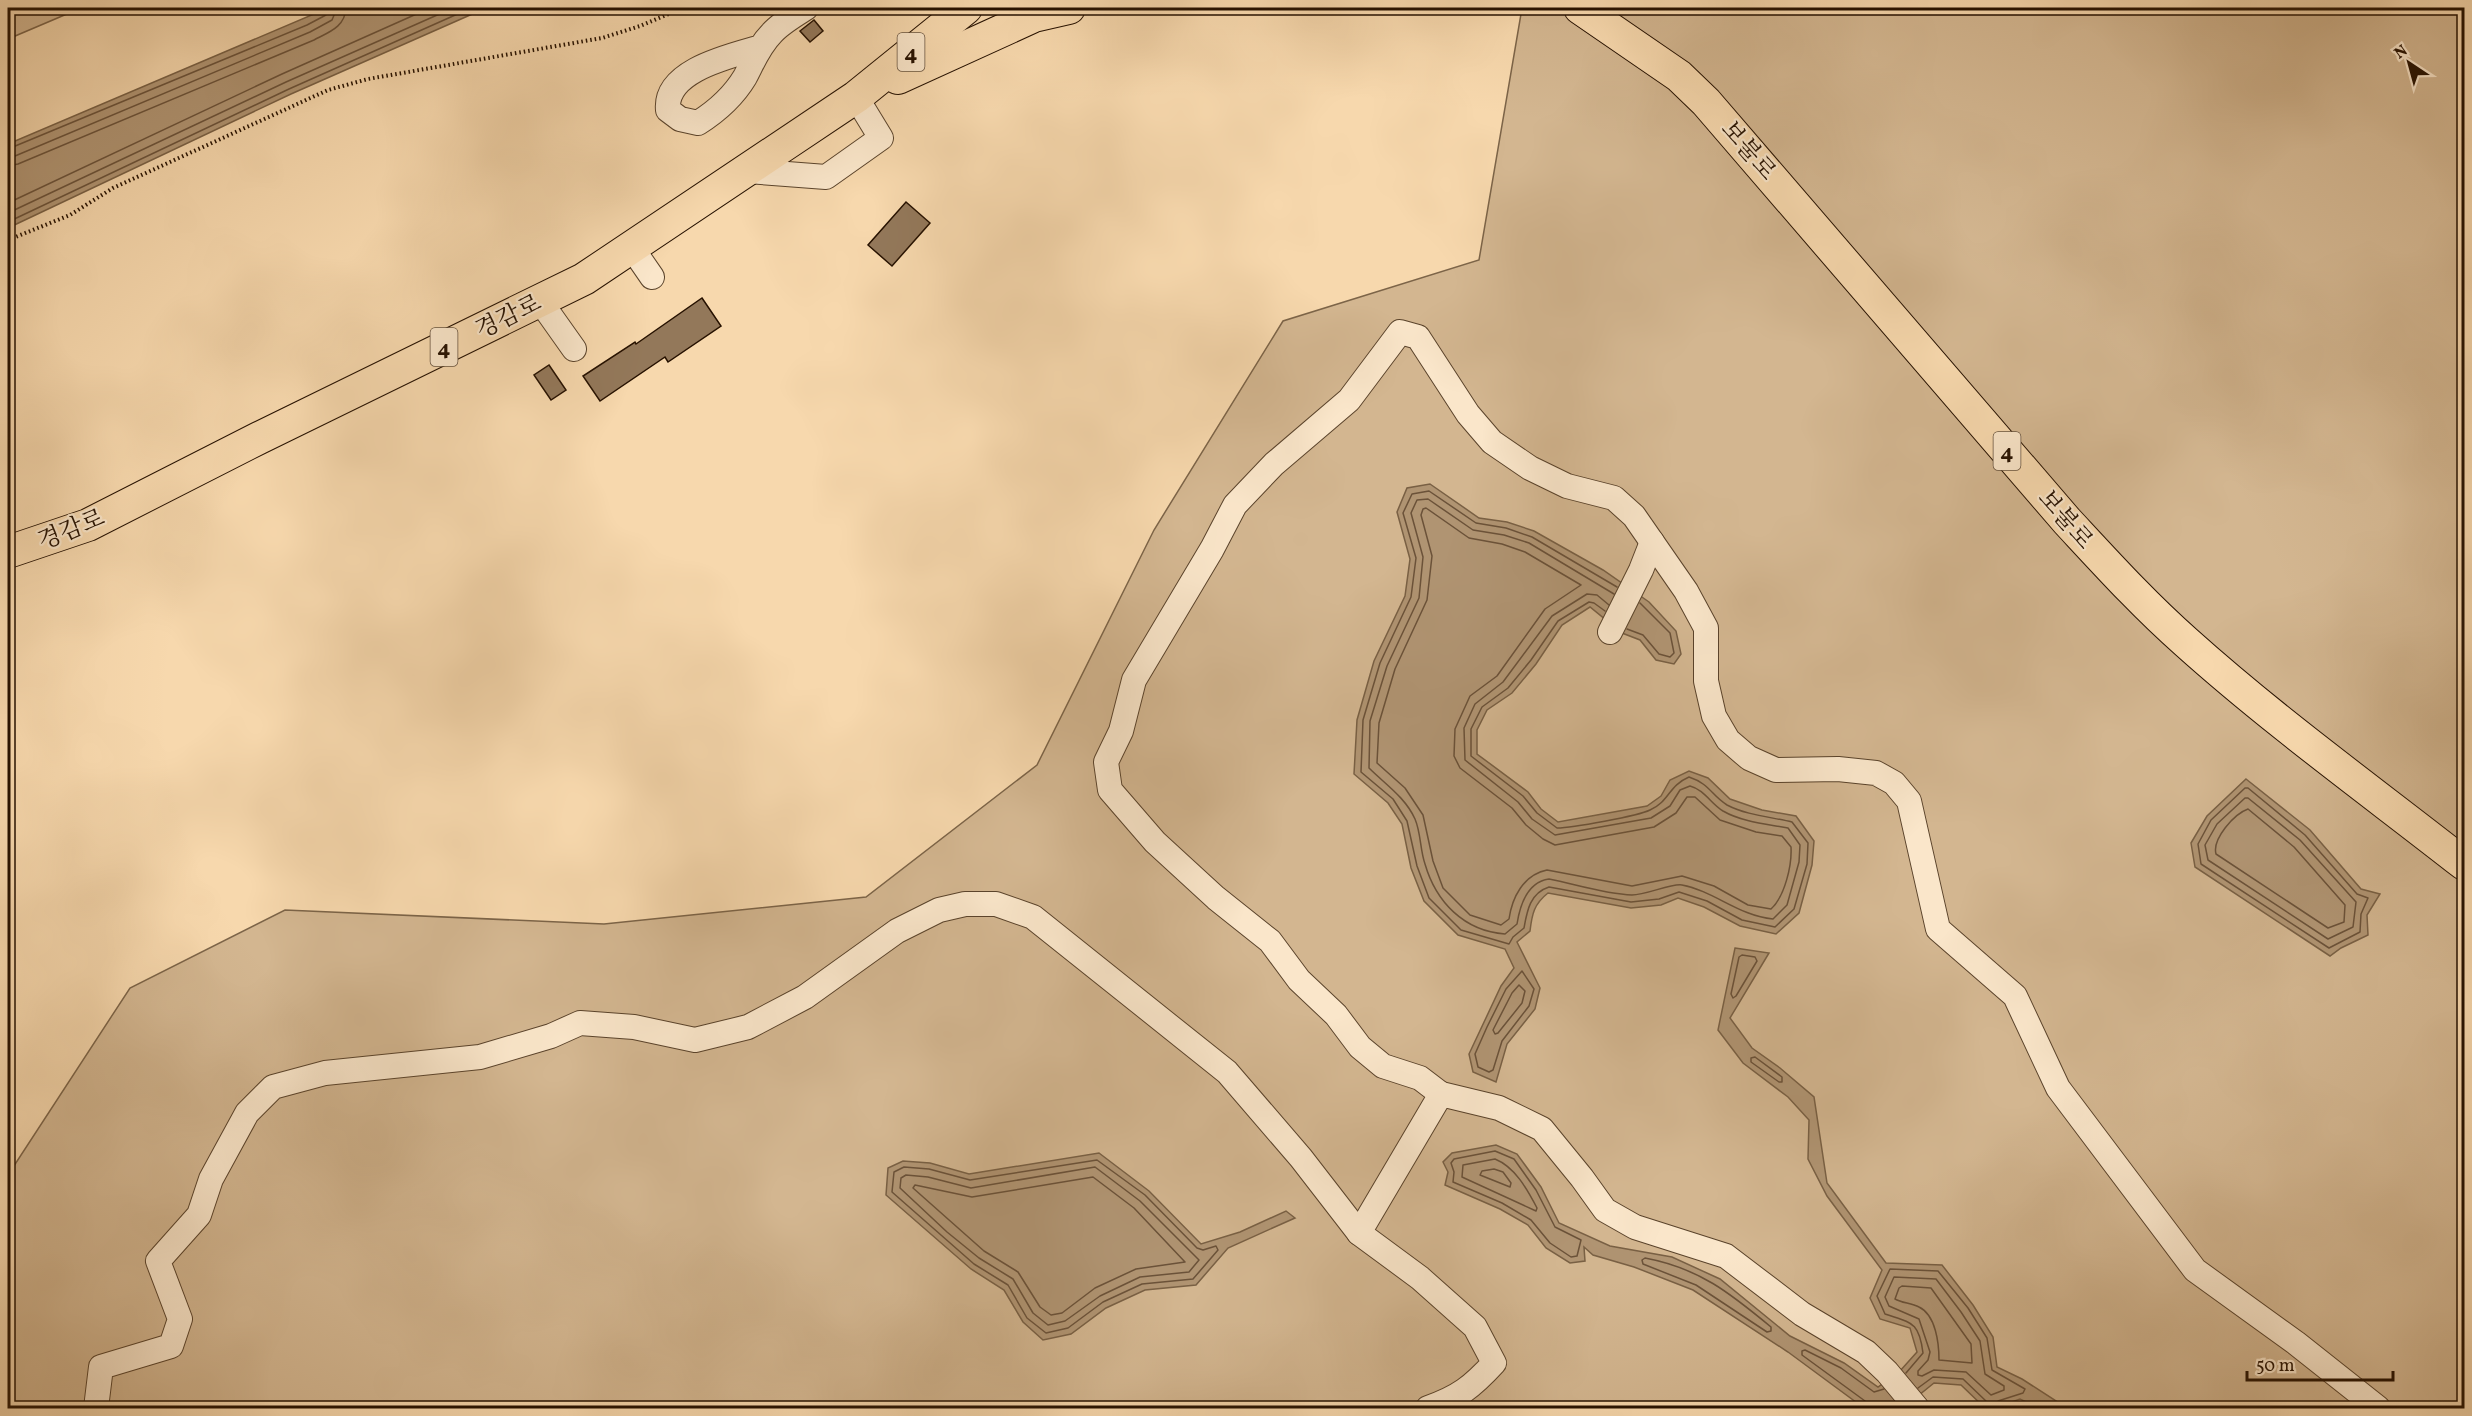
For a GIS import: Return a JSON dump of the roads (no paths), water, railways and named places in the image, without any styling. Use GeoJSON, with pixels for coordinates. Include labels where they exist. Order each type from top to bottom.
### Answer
{"type":"FeatureCollection","features":[{"type":"Feature","properties":{"kind":"main road","name":"경감로"},"geometry":{"type":"LineString","coordinates":[[8,552],[88,525],[259,438],[584,279],[856,98],[966,8]]}},
{"type":"Feature","properties":{"kind":"main road"},"geometry":{"type":"LineString","coordinates":[[856,98],[1034,16],[1069,8]]}},
{"type":"Feature","properties":{"kind":"main road","name":"보불로"},"geometry":{"type":"LineString","coordinates":[[1580,8],[1679,76],[1706,102],[2067,521],[2125,584],[2186,642],[2286,726],[2464,864]]}},
{"type":"Feature","properties":{"kind":"lane"},"geometry":{"type":"LineString","coordinates":[[761,47],[772,32],[806,8]]}},
{"type":"Feature","properties":{"kind":"lane"},"geometry":{"type":"LineString","coordinates":[[747,171],[826,177],[881,138],[856,98]]}},
{"type":"Feature","properties":{"kind":"lane"},"geometry":{"type":"LineString","coordinates":[[632,248],[652,277]]}},
{"type":"Feature","properties":{"kind":"lane"},"geometry":{"type":"LineString","coordinates":[[540,301],[574,349]]}},
{"type":"Feature","properties":{"kind":"lane"},"geometry":{"type":"LineString","coordinates":[[1917,1408],[1887,1372],[1866,1352],[1802,1314],[1726,1256],[1635,1227],[1605,1210],[1542,1129],[1498,1108],[1441,1094],[1420,1078],[1383,1066],[1360,1047],[1336,1015],[1299,980],[1270,941],[1216,898],[1155,842],[1110,790],[1106,762],[1120,731],[1134,680],[1235,506],[1274,464],[1349,400],[1400,333],[1418,337],[1468,414],[1492,442],[1530,468],[1567,486],[1614,498],[1634,516],[1686,591],[1706,628],[1706,681],[1714,716],[1728,740],[1749,758],[1776,770],[1838,769],[1876,773],[1894,783],[1909,801],[1938,929],[2015,996],[2058,1088],[2195,1270],[2296,1343],[2378,1408]]}},
{"type":"Feature","properties":{"kind":"lane"},"geometry":{"type":"LineString","coordinates":[[1610,632],[1652,542]]}},
{"type":"Feature","properties":{"kind":"lane"},"geometry":{"type":"LineString","coordinates":[[96,1408],[101,1367],[171,1346],[180,1319],[158,1261],[199,1215],[211,1179],[248,1113],[273,1087],[325,1073],[480,1057],[551,1036],[580,1023],[634,1027],[694,1040],[748,1027],[806,997],[897,931],[939,910],[965,904],[996,904],[1033,917],[1227,1072],[1301,1158],[1359,1233],[1420,1278],[1475,1327],[1494,1363],[1477,1381],[1454,1399],[1428,1408]]}},
{"type":"Feature","properties":{"kind":"lane"},"geometry":{"type":"LineString","coordinates":[[1359,1233],[1441,1094]]}},
{"type":"Feature","properties":{"kind":"water"},"geometry":{"type":"Polygon","coordinates":[[[328,8],[486,8],[291,94],[8,228],[8,144],[328,8]]]}},
{"type":"Feature","properties":{"kind":"water"},"geometry":{"type":"Polygon","coordinates":[[[1430,484],[1479,518],[1507,522],[1534,531],[1603,570],[1649,602],[1676,631],[1681,654],[1674,664],[1656,660],[1640,640],[1622,633],[1590,607],[1562,625],[1536,664],[1512,693],[1487,710],[1477,730],[1477,754],[1528,792],[1541,809],[1558,822],[1647,806],[1661,796],[1670,780],[1689,771],[1708,778],[1730,799],[1762,810],[1796,816],[1814,841],[1812,865],[1799,913],[1776,934],[1740,926],[1704,907],[1678,898],[1661,905],[1631,908],[1548,893],[1534,910],[1530,931],[1517,942],[1540,988],[1535,1009],[1507,1044],[1496,1082],[1473,1072],[1469,1054],[1501,986],[1514,968],[1505,949],[1458,935],[1424,901],[1411,868],[1402,824],[1388,803],[1354,774],[1357,720],[1374,661],[1405,596],[1410,559],[1397,512],[1407,488],[1430,484]]]}},
{"type":"Feature","properties":{"kind":"water"},"geometry":{"type":"Polygon","coordinates":[[[2246,779],[2310,830],[2361,889],[2380,894],[2367,915],[2368,935],[2330,956],[2195,867],[2191,843],[2207,816],[2246,779]]]}},
{"type":"Feature","properties":{"kind":"water"},"geometry":{"type":"Polygon","coordinates":[[[1735,948],[1769,953],[1730,1018],[1752,1048],[1814,1097],[1827,1183],[1886,1263],[1942,1265],[1973,1305],[1993,1337],[1997,1367],[2022,1379],[2067,1408],[2039,1408],[2020,1399],[1995,1408],[1985,1408],[1961,1385],[1934,1383],[1903,1408],[1864,1408],[1788,1352],[1693,1290],[1634,1267],[1593,1255],[1584,1247],[1585,1261],[1570,1263],[1546,1248],[1528,1225],[1500,1209],[1445,1185],[1448,1172],[1443,1162],[1452,1153],[1496,1145],[1517,1154],[1541,1187],[1559,1223],[1610,1246],[1672,1257],[1720,1279],[1790,1336],[1844,1363],[1878,1387],[1900,1371],[1917,1352],[1910,1328],[1880,1319],[1870,1298],[1882,1270],[1827,1196],[1808,1159],[1809,1120],[1788,1097],[1743,1063],[1718,1030],[1735,948]]]}},
{"type":"Feature","properties":{"kind":"water"},"geometry":{"type":"Polygon","coordinates":[[[1099,1153],[1149,1191],[1201,1244],[1240,1232],[1286,1211],[1295,1218],[1228,1248],[1196,1285],[1145,1290],[1106,1308],[1071,1334],[1043,1340],[1023,1322],[1004,1290],[971,1269],[886,1195],[888,1168],[903,1161],[930,1163],[969,1174],[1099,1153]]]}}]}
